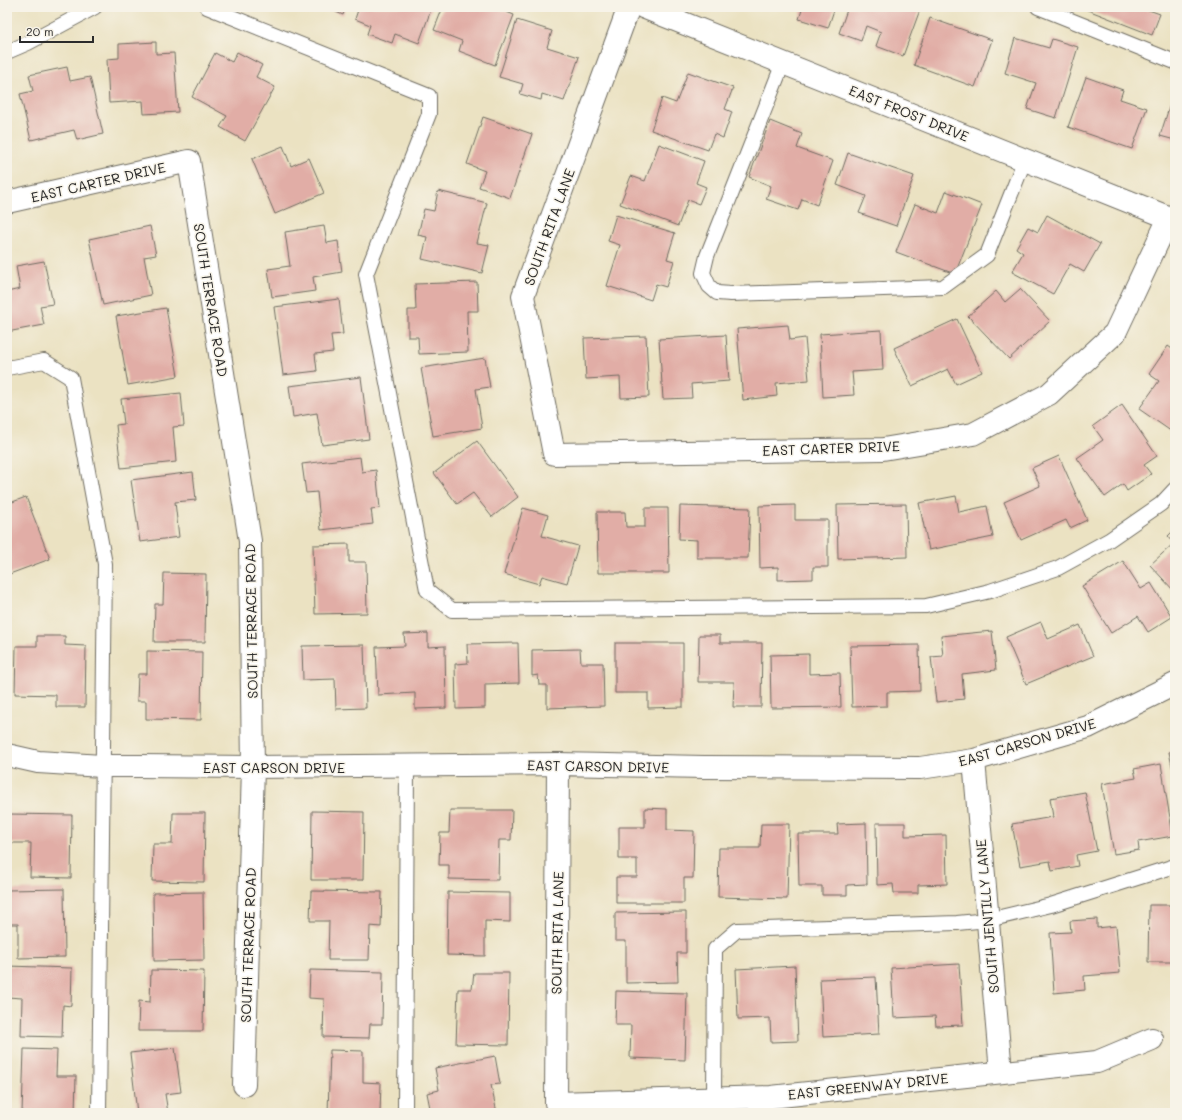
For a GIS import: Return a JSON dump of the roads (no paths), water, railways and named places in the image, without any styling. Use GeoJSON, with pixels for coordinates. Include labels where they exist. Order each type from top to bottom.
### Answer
{"type":"FeatureCollection","features":[{"type":"Feature","properties":{"kind":"street","name":"SOUTH RITA LANE"},"geometry":{"type":"LineString","coordinates":[[554,454],[524,296],[630,7]]}},
{"type":"Feature","properties":{"kind":"street","name":"EAST FROST DRIVE"},"geometry":{"type":"LineString","coordinates":[[643,7],[1172,219]]}},
{"type":"Feature","properties":{"kind":"street","name":"EAST CARTER DRIVE"},"geometry":{"type":"LineString","coordinates":[[8,200],[189,161]]}},
{"type":"Feature","properties":{"kind":"street","name":"SOUTH TERRACE ROAD"},"geometry":{"type":"LineString","coordinates":[[189,161],[250,541],[253,767],[244,1085]]}},
{"type":"Feature","properties":{"kind":"street","name":"EAST CARTER DRIVE"},"geometry":{"type":"LineString","coordinates":[[554,454],[883,449],[973,434],[1049,394],[1116,333],[1172,219]]}},
{"type":"Feature","properties":{"kind":"street","name":"EAST CARSON DRIVE"},"geometry":{"type":"LineString","coordinates":[[7,755],[38,762],[102,766],[253,767],[558,764],[704,767],[920,768],[974,760],[1088,727],[1175,684]]}},
{"type":"Feature","properties":{"kind":"street","name":"SOUTH JENTILLY LANE"},"geometry":{"type":"LineString","coordinates":[[974,760],[1001,1072]]}},
{"type":"Feature","properties":{"kind":"street","name":"SOUTH RITA LANE"},"geometry":{"type":"LineString","coordinates":[[556,1102],[558,764]]}},
{"type":"Feature","properties":{"kind":"street","name":"EAST GREENWAY DRIVE"},"geometry":{"type":"LineString","coordinates":[[556,1102],[771,1097],[1096,1062],[1152,1039]]}},
{"type":"Feature","properties":{"kind":"lane"},"geometry":{"type":"LineString","coordinates":[[7,52],[28,43],[95,7]]}},
{"type":"Feature","properties":{"kind":"lane"},"geometry":{"type":"LineString","coordinates":[[207,7],[429,96],[429,114],[366,274],[427,590],[452,610],[926,606],[990,591],[1058,568],[1109,540],[1161,504],[1175,489]]}},
{"type":"Feature","properties":{"kind":"lane"},"geometry":{"type":"LineString","coordinates":[[1038,7],[1175,62]]}},
{"type":"Feature","properties":{"kind":"lane"},"geometry":{"type":"LineString","coordinates":[[783,63],[707,256],[703,273],[708,286],[717,293],[731,294],[943,287],[987,255],[1025,159]]}},
{"type":"Feature","properties":{"kind":"lane"},"geometry":{"type":"LineString","coordinates":[[7,368],[44,360],[71,378],[105,564],[99,1113]]}},
{"type":"Feature","properties":{"kind":"lane"},"geometry":{"type":"LineString","coordinates":[[405,1113],[407,766]]}},
{"type":"Feature","properties":{"kind":"lane"},"geometry":{"type":"LineString","coordinates":[[714,1098],[715,949],[737,930],[957,923],[988,920],[1051,905],[1175,866]]}}]}
